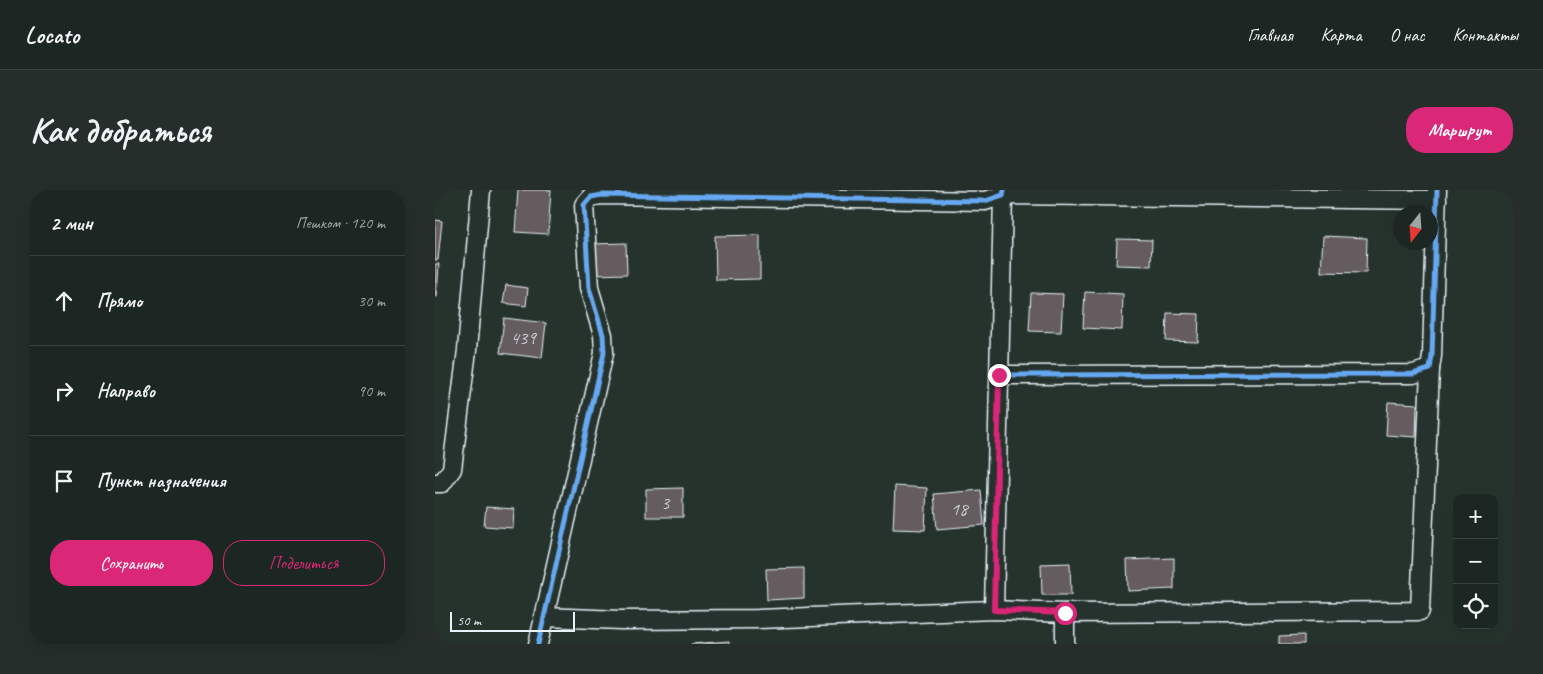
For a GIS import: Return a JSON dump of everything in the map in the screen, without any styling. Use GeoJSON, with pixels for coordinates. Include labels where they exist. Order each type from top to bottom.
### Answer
{"type":"FeatureCollection","features":[{"type":"Feature","properties":{"kind":"street"},"geometry":{"type":"LineString","coordinates":[[435,483],[442,483],[452,469],[467,350],[481,190]]}},
{"type":"Feature","properties":{"kind":"street"},"geometry":{"type":"LineString","coordinates":[[994,610],[1003,192]]}},
{"type":"Feature","properties":{"kind":"street"},"geometry":{"type":"LineString","coordinates":[[537,644],[604,353],[603,336],[589,288],[584,205],[591,197],[602,194],[985,201],[1003,192],[1437,195],[1433,356],[1430,369],[1419,611],[1065,613],[994,610],[758,619],[621,620],[543,618]]}},
{"type":"Feature","properties":{"kind":"street"},"geometry":{"type":"LineString","coordinates":[[999,375],[1413,374],[1430,369]]}},
{"type":"Feature","properties":{"kind":"street"},"geometry":{"type":"LineString","coordinates":[[1065,613],[1065,644]]}},
{"type":"Feature","properties":{"kind":"building"},"geometry":{"type":"Polygon","coordinates":[[[518,190],[551,190],[548,234],[515,232],[518,190]]]}},
{"type":"Feature","properties":{"kind":"building"},"geometry":{"type":"Polygon","coordinates":[[[435,220],[442,221],[438,260],[435,260],[435,220]]]}},
{"type":"Feature","properties":{"kind":"building"},"geometry":{"type":"Polygon","coordinates":[[[760,235],[760,279],[716,280],[715,236],[760,235]]]}},
{"type":"Feature","properties":{"kind":"building"},"geometry":{"type":"Polygon","coordinates":[[[1323,236],[1367,238],[1366,273],[1321,272],[1323,236]]]}},
{"type":"Feature","properties":{"kind":"building"},"geometry":{"type":"Polygon","coordinates":[[[1117,239],[1152,240],[1151,266],[1116,265],[1117,239]]]}},
{"type":"Feature","properties":{"kind":"building"},"geometry":{"type":"Polygon","coordinates":[[[626,243],[627,274],[593,275],[592,244],[626,243]]]}},
{"type":"Feature","properties":{"kind":"building"},"geometry":{"type":"Polygon","coordinates":[[[435,264],[439,264],[437,297],[435,297],[435,264]]]}},
{"type":"Feature","properties":{"kind":"building"},"geometry":{"type":"Polygon","coordinates":[[[506,285],[528,288],[526,306],[503,303],[506,285]]]}},
{"type":"Feature","properties":{"kind":"building"},"geometry":{"type":"Polygon","coordinates":[[[1085,292],[1123,294],[1122,330],[1083,328],[1085,292]]]}},
{"type":"Feature","properties":{"kind":"building"},"geometry":{"type":"Polygon","coordinates":[[[1031,293],[1063,294],[1061,332],[1029,331],[1031,293]]]}},
{"type":"Feature","properties":{"kind":"building"},"geometry":{"type":"Polygon","coordinates":[[[1167,313],[1199,314],[1198,342],[1166,341],[1167,313]]]}},
{"type":"Feature","properties":{"kind":"building"},"geometry":{"type":"Polygon","coordinates":[[[504,318],[546,323],[542,358],[500,353],[504,318]]]}},
{"type":"Feature","properties":{"kind":"building"},"geometry":{"type":"Polygon","coordinates":[[[1388,402],[1417,404],[1416,437],[1386,435],[1388,402]]]}},
{"type":"Feature","properties":{"kind":"building"},"geometry":{"type":"Polygon","coordinates":[[[895,486],[927,488],[925,530],[893,529],[895,486]]]}},
{"type":"Feature","properties":{"kind":"building"},"geometry":{"type":"Polygon","coordinates":[[[683,488],[683,517],[646,517],[646,489],[683,488]]]}},
{"type":"Feature","properties":{"kind":"building"},"geometry":{"type":"Polygon","coordinates":[[[981,490],[984,525],[937,529],[934,494],[981,490]]]}},
{"type":"Feature","properties":{"kind":"building"},"geometry":{"type":"Polygon","coordinates":[[[486,507],[514,509],[513,528],[484,526],[486,507]]]}},
{"type":"Feature","properties":{"kind":"building"},"geometry":{"type":"Polygon","coordinates":[[[1174,558],[1174,589],[1128,591],[1127,560],[1174,558]]]}},
{"type":"Feature","properties":{"kind":"building"},"geometry":{"type":"Polygon","coordinates":[[[1070,563],[1071,595],[1042,595],[1041,564],[1070,563]]]}},
{"type":"Feature","properties":{"kind":"building"},"geometry":{"type":"Polygon","coordinates":[[[804,568],[804,598],[767,600],[766,569],[804,568]]]}},
{"type":"Feature","properties":{"kind":"building"},"geometry":{"type":"Polygon","coordinates":[[[1304,635],[1304,644],[1279,644],[1279,636],[1304,635]]]}},
{"type":"Feature","properties":{"kind":"building"},"geometry":{"type":"Polygon","coordinates":[[[729,641],[729,644],[691,644],[729,641]]]}},
{"type":"Feature","properties":{"kind":"cycle path"},"geometry":{"type":"LineString","coordinates":[[538,644],[604,353],[603,335],[589,288],[584,205],[591,197],[602,195],[985,201],[1003,195],[1004,190]]}},
{"type":"Feature","properties":{"kind":"cycle path"},"geometry":{"type":"LineString","coordinates":[[999,375],[1413,374],[1430,369],[1437,190]]}},
{"type":"Feature","properties":{"kind":"route"},"geometry":{"type":"LineString","coordinates":[[999,375],[994,610],[1065,613]]}}]}
